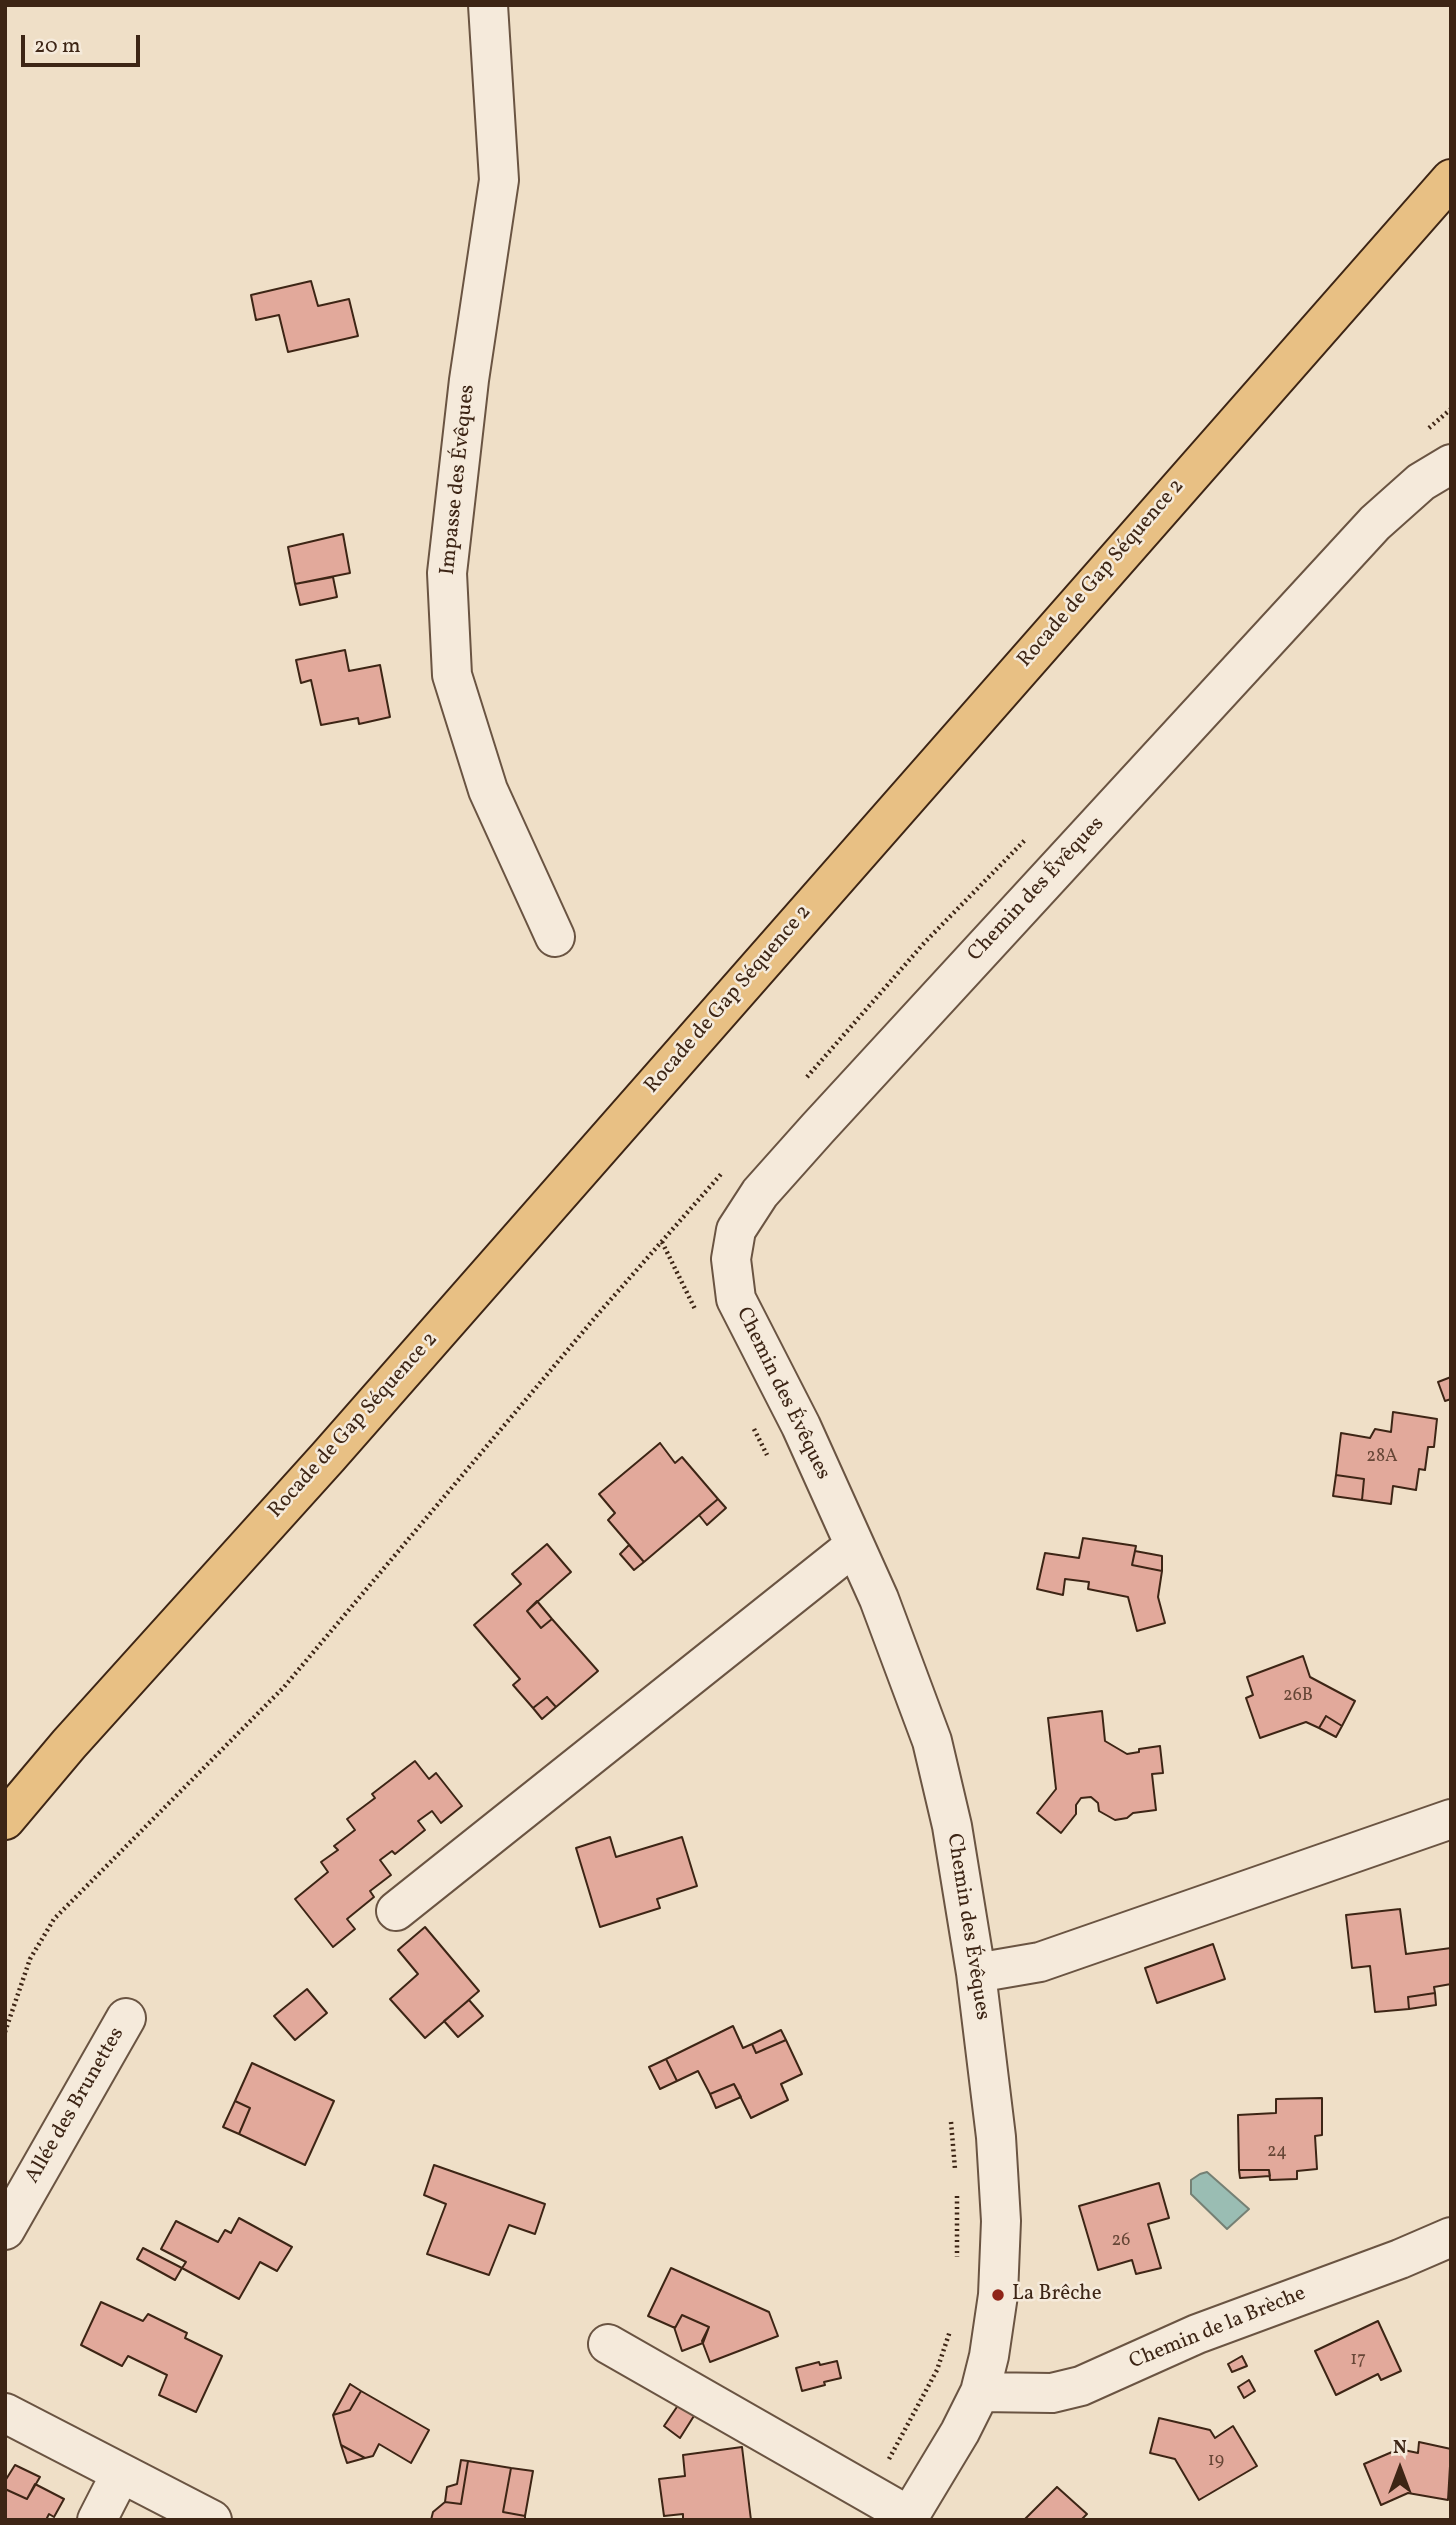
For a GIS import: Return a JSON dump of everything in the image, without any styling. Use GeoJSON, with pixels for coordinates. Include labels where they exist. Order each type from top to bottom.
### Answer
{"type":"FeatureCollection","features":[{"type":"Feature","properties":{"kind":"main road","name":"Rocade de Gap Séquence 2"},"geometry":{"type":"LineString","coordinates":[[5,1820],[69,1744],[328,1457],[1451,179]]}},
{"type":"Feature","properties":{"kind":"street","name":"Impasse des Évêques"},"geometry":{"type":"LineString","coordinates":[[488,5],[499,180],[469,380],[447,573],[452,675],[488,790],[555,937]]}},
{"type":"Feature","properties":{"kind":"street","name":"Chemin des Évêques"},"geometry":{"type":"LineString","coordinates":[[908,2518],[960,2432],[980,2392],[989,2356],[998,2295],[1001,2221],[996,2137],[975,1973],[952,1826],[932,1741],[879,1599],[801,1426],[736,1299],[731,1259],[736,1230],[760,1193],[818,1128],[1375,523],[1421,482],[1451,464]]}},
{"type":"Feature","properties":{"kind":"street"},"geometry":{"type":"LineString","coordinates":[[396,1911],[854,1546]]}},
{"type":"Feature","properties":{"kind":"street"},"geometry":{"type":"LineString","coordinates":[[975,1973],[1040,1962],[1451,1819]]}},
{"type":"Feature","properties":{"kind":"street","name":"Allée des Brunettes"},"geometry":{"type":"LineString","coordinates":[[5,2230],[126,2018]]}},
{"type":"Feature","properties":{"kind":"street","name":"Chemin de la Brèche"},"geometry":{"type":"LineString","coordinates":[[980,2392],[1052,2393],[1081,2386],[1197,2334],[1400,2259],[1451,2237]]}},
{"type":"Feature","properties":{"kind":"street"},"geometry":{"type":"LineString","coordinates":[[608,2344],[871,2494],[908,2518]]}},
{"type":"Feature","properties":{"kind":"street"},"geometry":{"type":"LineString","coordinates":[[5,2413],[212,2520]]}},
{"type":"Feature","properties":{"kind":"street"},"geometry":{"type":"LineString","coordinates":[[97,2520],[121,2473]]}},
{"type":"Feature","properties":{"kind":"path"},"geometry":{"type":"LineString","coordinates":[[951,2122],[956,2176]]}},
{"type":"Feature","properties":{"kind":"path"},"geometry":{"type":"LineString","coordinates":[[957,2190],[957,2271]]}},
{"type":"Feature","properties":{"kind":"path"},"geometry":{"type":"LineString","coordinates":[[871,2494],[937,2370],[953,2323]]}},
{"type":"Feature","properties":{"kind":"water"},"geometry":{"type":"Polygon","coordinates":[[[1207,2172],[1249,2209],[1227,2229],[1191,2194],[1191,2180],[1207,2172]]]}},
{"type":"Feature","properties":{"kind":"building"},"geometry":{"type":"Polygon","coordinates":[[[311,281],[318,306],[349,299],[358,336],[288,352],[279,315],[256,320],[251,295],[311,281]]]}},
{"type":"Feature","properties":{"kind":"building"},"geometry":{"type":"Polygon","coordinates":[[[343,534],[350,573],[295,584],[288,547],[343,534]]]}},
{"type":"Feature","properties":{"kind":"building"},"geometry":{"type":"Polygon","coordinates":[[[333,577],[337,597],[300,605],[295,584],[333,577]]]}},
{"type":"Feature","properties":{"kind":"building"},"geometry":{"type":"Polygon","coordinates":[[[345,650],[349,671],[380,665],[390,717],[359,724],[358,718],[321,725],[311,680],[301,683],[296,660],[345,650]]]}},
{"type":"Feature","properties":{"kind":"building"},"geometry":{"type":"Polygon","coordinates":[[[1451,1377],[1451,1399],[1445,1401],[1438,1382],[1451,1377]]]}},
{"type":"Feature","properties":{"kind":"building"},"geometry":{"type":"Polygon","coordinates":[[[1393,1412],[1437,1419],[1434,1447],[1428,1447],[1425,1470],[1419,1469],[1416,1490],[1393,1486],[1391,1504],[1362,1500],[1364,1479],[1336,1475],[1341,1433],[1370,1438],[1375,1429],[1391,1432],[1393,1412]]]}},
{"type":"Feature","properties":{"kind":"building"},"geometry":{"type":"Polygon","coordinates":[[[660,1443],[675,1463],[682,1457],[718,1499],[644,1562],[608,1520],[615,1513],[599,1494],[660,1443]]]}},
{"type":"Feature","properties":{"kind":"building"},"geometry":{"type":"Polygon","coordinates":[[[1336,1475],[1364,1479],[1362,1500],[1333,1496],[1336,1475]]]}},
{"type":"Feature","properties":{"kind":"building"},"geometry":{"type":"Polygon","coordinates":[[[718,1499],[726,1508],[707,1525],[699,1515],[718,1499]]]}},
{"type":"Feature","properties":{"kind":"building"},"geometry":{"type":"Polygon","coordinates":[[[1083,1538],[1136,1546],[1132,1565],[1162,1571],[1158,1597],[1165,1623],[1137,1631],[1128,1597],[1088,1589],[1089,1582],[1065,1579],[1063,1595],[1037,1589],[1045,1553],[1079,1558],[1083,1538]]]}},
{"type":"Feature","properties":{"kind":"building"},"geometry":{"type":"Polygon","coordinates":[[[547,1544],[571,1572],[527,1611],[541,1628],[552,1619],[598,1671],[556,1707],[547,1697],[533,1708],[513,1685],[520,1679],[474,1625],[521,1584],[512,1574],[547,1544]]]}},
{"type":"Feature","properties":{"kind":"building"},"geometry":{"type":"Polygon","coordinates":[[[629,1545],[644,1562],[634,1570],[620,1554],[629,1545]]]}},
{"type":"Feature","properties":{"kind":"building"},"geometry":{"type":"Polygon","coordinates":[[[1135,1551],[1162,1556],[1162,1571],[1132,1565],[1135,1551]]]}},
{"type":"Feature","properties":{"kind":"building"},"geometry":{"type":"Polygon","coordinates":[[[537,1601],[552,1619],[541,1628],[527,1611],[537,1601]]]}},
{"type":"Feature","properties":{"kind":"building"},"geometry":{"type":"Polygon","coordinates":[[[1303,1656],[1310,1677],[1355,1701],[1342,1726],[1326,1716],[1319,1728],[1306,1722],[1260,1738],[1246,1698],[1253,1695],[1247,1677],[1303,1656]]]}},
{"type":"Feature","properties":{"kind":"building"},"geometry":{"type":"Polygon","coordinates":[[[547,1697],[556,1707],[542,1719],[533,1708],[547,1697]]]}},
{"type":"Feature","properties":{"kind":"building"},"geometry":{"type":"Polygon","coordinates":[[[1102,1711],[1105,1741],[1127,1754],[1160,1746],[1163,1773],[1152,1774],[1156,1810],[1133,1813],[1127,1818],[1115,1820],[1099,1811],[1098,1803],[1091,1797],[1081,1798],[1076,1805],[1076,1814],[1061,1833],[1037,1813],[1056,1789],[1048,1718],[1102,1711]]]}},
{"type":"Feature","properties":{"kind":"building"},"geometry":{"type":"Polygon","coordinates":[[[1326,1716],[1342,1726],[1336,1737],[1319,1728],[1326,1716]]]}},
{"type":"Feature","properties":{"kind":"building"},"geometry":{"type":"Polygon","coordinates":[[[415,1761],[429,1779],[436,1773],[462,1806],[441,1823],[432,1811],[418,1821],[425,1830],[395,1854],[392,1851],[380,1860],[391,1875],[370,1891],[374,1897],[347,1919],[355,1929],[333,1947],[295,1899],[328,1872],[321,1862],[338,1850],[334,1846],[355,1830],[347,1819],[375,1798],[372,1794],[415,1761]]]}},
{"type":"Feature","properties":{"kind":"building"},"geometry":{"type":"Polygon","coordinates":[[[610,1837],[616,1857],[682,1837],[697,1886],[657,1899],[660,1908],[600,1927],[576,1848],[610,1837]]]}},
{"type":"Feature","properties":{"kind":"building"},"geometry":{"type":"Polygon","coordinates":[[[1400,1909],[1406,1954],[1451,1948],[1451,1984],[1434,1987],[1435,1993],[1408,1997],[1409,2009],[1375,2012],[1370,1966],[1352,1968],[1346,1915],[1400,1909]]]}},
{"type":"Feature","properties":{"kind":"building"},"geometry":{"type":"Polygon","coordinates":[[[425,1927],[479,1991],[425,2038],[390,1999],[418,1974],[398,1950],[425,1927]]]}},
{"type":"Feature","properties":{"kind":"building"},"geometry":{"type":"Polygon","coordinates":[[[1213,1944],[1225,1979],[1157,2003],[1145,1968],[1213,1944]]]}},
{"type":"Feature","properties":{"kind":"building"},"geometry":{"type":"Polygon","coordinates":[[[307,1989],[327,2013],[295,2040],[274,2016],[307,1989]]]}},
{"type":"Feature","properties":{"kind":"building"},"geometry":{"type":"Polygon","coordinates":[[[1435,1993],[1436,2005],[1409,2009],[1408,1997],[1435,1993]]]}},
{"type":"Feature","properties":{"kind":"building"},"geometry":{"type":"Polygon","coordinates":[[[469,2000],[483,2016],[458,2037],[444,2021],[469,2000]]]}},
{"type":"Feature","properties":{"kind":"building"},"geometry":{"type":"Polygon","coordinates":[[[733,2026],[743,2048],[752,2044],[756,2053],[786,2040],[802,2074],[781,2084],[788,2100],[751,2118],[734,2084],[710,2094],[698,2071],[677,2081],[666,2059],[733,2026]]]}},
{"type":"Feature","properties":{"kind":"building"},"geometry":{"type":"Polygon","coordinates":[[[781,2030],[786,2040],[756,2053],[752,2044],[781,2030]]]}},
{"type":"Feature","properties":{"kind":"building"},"geometry":{"type":"Polygon","coordinates":[[[666,2059],[677,2081],[660,2089],[649,2067],[666,2059]]]}},
{"type":"Feature","properties":{"kind":"building"},"geometry":{"type":"Polygon","coordinates":[[[252,2063],[334,2101],[305,2165],[239,2134],[250,2108],[235,2101],[252,2063]]]}},
{"type":"Feature","properties":{"kind":"building"},"geometry":{"type":"Polygon","coordinates":[[[734,2084],[741,2097],[716,2108],[710,2094],[734,2084]]]}},
{"type":"Feature","properties":{"kind":"building"},"geometry":{"type":"Polygon","coordinates":[[[1322,2098],[1322,2135],[1315,2136],[1317,2169],[1297,2171],[1297,2179],[1270,2180],[1269,2170],[1239,2170],[1238,2115],[1276,2113],[1276,2099],[1322,2098]]]}},
{"type":"Feature","properties":{"kind":"building"},"geometry":{"type":"Polygon","coordinates":[[[235,2101],[250,2108],[239,2134],[223,2127],[235,2101]]]}},
{"type":"Feature","properties":{"kind":"building"},"geometry":{"type":"Polygon","coordinates":[[[434,2165],[545,2204],[535,2234],[509,2225],[489,2275],[427,2254],[446,2204],[424,2195],[434,2165]]]}},
{"type":"Feature","properties":{"kind":"building"},"geometry":{"type":"Polygon","coordinates":[[[1239,2170],[1269,2170],[1270,2176],[1240,2178],[1239,2170]]]}},
{"type":"Feature","properties":{"kind":"building"},"geometry":{"type":"Polygon","coordinates":[[[1159,2183],[1169,2218],[1148,2224],[1161,2268],[1136,2274],[1132,2260],[1098,2270],[1079,2206],[1159,2183]]]}},
{"type":"Feature","properties":{"kind":"building"},"geometry":{"type":"Polygon","coordinates":[[[239,2218],[292,2247],[277,2271],[260,2262],[239,2299],[182,2268],[186,2262],[161,2249],[176,2221],[218,2242],[225,2230],[231,2233],[239,2218]]]}},
{"type":"Feature","properties":{"kind":"building"},"geometry":{"type":"Polygon","coordinates":[[[143,2248],[182,2268],[175,2280],[137,2259],[143,2248]]]}},
{"type":"Feature","properties":{"kind":"building"},"geometry":{"type":"Polygon","coordinates":[[[671,2268],[769,2312],[778,2336],[710,2362],[702,2341],[709,2327],[682,2315],[675,2328],[648,2316],[671,2268]]]}},
{"type":"Feature","properties":{"kind":"building"},"geometry":{"type":"Polygon","coordinates":[[[101,2302],[143,2321],[148,2314],[187,2333],[185,2338],[222,2356],[196,2412],[159,2395],[167,2375],[128,2356],[122,2366],[81,2345],[101,2302]]]}},
{"type":"Feature","properties":{"kind":"building"},"geometry":{"type":"Polygon","coordinates":[[[682,2315],[709,2327],[703,2343],[682,2351],[674,2327],[682,2315]]]}},
{"type":"Feature","properties":{"kind":"building"},"geometry":{"type":"Polygon","coordinates":[[[1378,2321],[1401,2371],[1381,2380],[1378,2374],[1336,2395],[1315,2351],[1378,2321]]]}},
{"type":"Feature","properties":{"kind":"building"},"geometry":{"type":"Polygon","coordinates":[[[1242,2356],[1247,2366],[1232,2372],[1228,2364],[1242,2356]]]}},
{"type":"Feature","properties":{"kind":"building"},"geometry":{"type":"Polygon","coordinates":[[[837,2361],[841,2378],[802,2391],[796,2368],[837,2361]]]}},
{"type":"Feature","properties":{"kind":"building"},"geometry":{"type":"Polygon","coordinates":[[[1249,2380],[1255,2391],[1244,2398],[1238,2387],[1249,2380]]]}},
{"type":"Feature","properties":{"kind":"building"},"geometry":{"type":"Polygon","coordinates":[[[350,2384],[361,2391],[350,2410],[333,2415],[350,2384]]]}},
{"type":"Feature","properties":{"kind":"building"},"geometry":{"type":"Polygon","coordinates":[[[361,2391],[429,2430],[411,2463],[379,2444],[373,2456],[365,2458],[341,2445],[333,2415],[350,2410],[361,2391]]]}},
{"type":"Feature","properties":{"kind":"building"},"geometry":{"type":"Polygon","coordinates":[[[683,2398],[699,2408],[680,2438],[664,2426],[683,2398]]]}},
{"type":"Feature","properties":{"kind":"building"},"geometry":{"type":"Polygon","coordinates":[[[1159,2418],[1210,2430],[1215,2438],[1233,2426],[1257,2466],[1199,2500],[1175,2459],[1150,2453],[1159,2418]]]}},
{"type":"Feature","properties":{"kind":"building"},"geometry":{"type":"Polygon","coordinates":[[[1419,2442],[1451,2449],[1448,2500],[1408,2493],[1381,2505],[1364,2464],[1399,2449],[1418,2453],[1419,2442]]]}},
{"type":"Feature","properties":{"kind":"building"},"geometry":{"type":"Polygon","coordinates":[[[341,2445],[365,2458],[347,2463],[341,2445]]]}},
{"type":"Feature","properties":{"kind":"building"},"geometry":{"type":"Polygon","coordinates":[[[742,2447],[751,2520],[683,2520],[683,2514],[664,2516],[659,2479],[685,2476],[683,2455],[742,2447]]]}},
{"type":"Feature","properties":{"kind":"building"},"geometry":{"type":"Polygon","coordinates":[[[461,2460],[468,2461],[461,2504],[445,2502],[447,2487],[457,2484],[461,2460]]]}},
{"type":"Feature","properties":{"kind":"building"},"geometry":{"type":"Polygon","coordinates":[[[468,2461],[511,2468],[503,2512],[525,2516],[525,2520],[431,2520],[433,2512],[445,2502],[461,2504],[468,2461]]]}},
{"type":"Feature","properties":{"kind":"building"},"geometry":{"type":"Polygon","coordinates":[[[15,2465],[40,2477],[27,2499],[5,2489],[5,2481],[15,2465]]]}},
{"type":"Feature","properties":{"kind":"building"},"geometry":{"type":"Polygon","coordinates":[[[511,2468],[533,2471],[525,2516],[503,2512],[511,2468]]]}},
{"type":"Feature","properties":{"kind":"building"},"geometry":{"type":"Polygon","coordinates":[[[35,2484],[64,2499],[54,2517],[49,2514],[46,2520],[5,2520],[5,2489],[27,2499],[35,2484]]]}},
{"type":"Feature","properties":{"kind":"building"},"geometry":{"type":"Polygon","coordinates":[[[1057,2487],[1087,2514],[1081,2520],[1024,2520],[1057,2487]]]}},
{"type":"Feature","properties":{"kind":"place","name":"La Brêche"},"geometry":{"type":"Point","coordinates":[998,2295]}}]}
